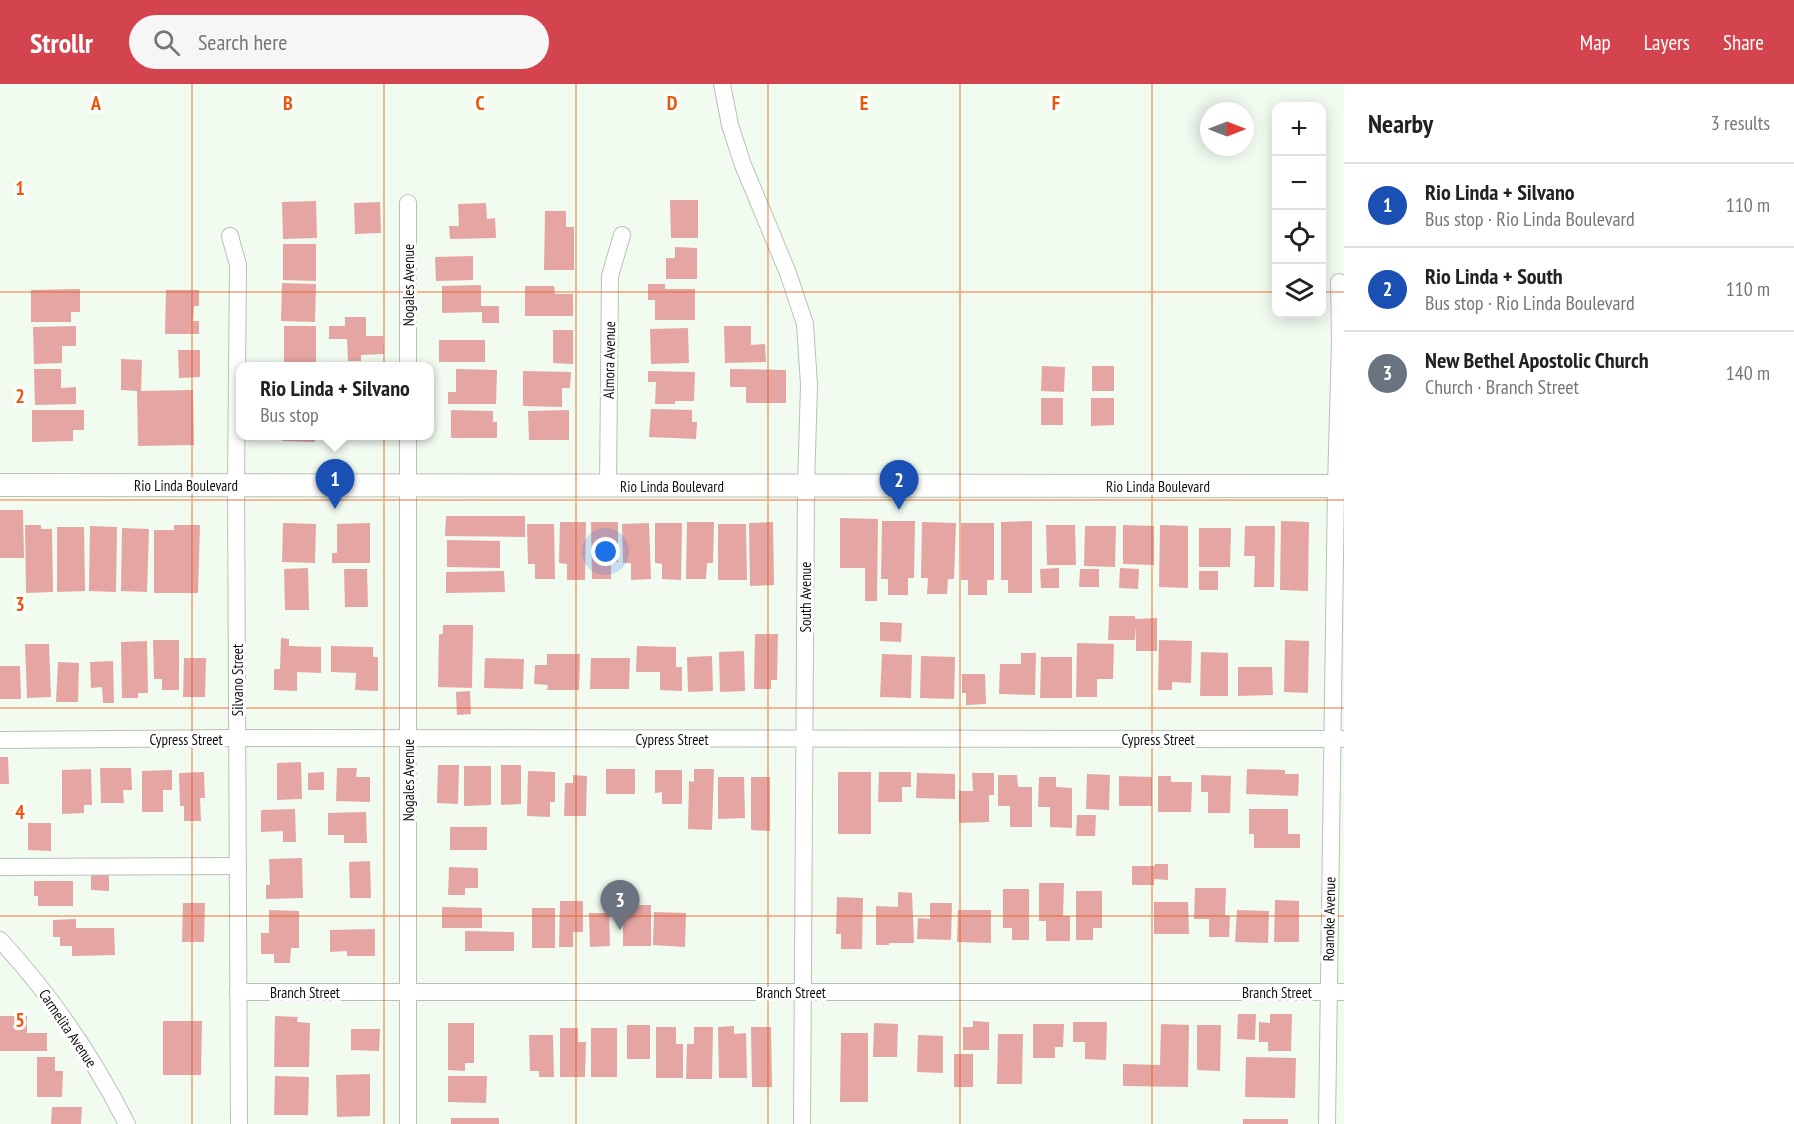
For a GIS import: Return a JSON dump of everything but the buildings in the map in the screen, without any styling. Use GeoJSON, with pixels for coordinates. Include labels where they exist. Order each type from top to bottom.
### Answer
{"type":"FeatureCollection","features":[{"type":"Feature","properties":{"kind":"main road","name":"Rio Linda Boulevard"},"geometry":{"type":"LineString","coordinates":[[0,485],[1340,486]]}},
{"type":"Feature","properties":{"kind":"street","name":"South Avenue"},"geometry":{"type":"LineString","coordinates":[[722,84],[730,125],[740,155],[788,273],[805,324],[809,385],[806,486],[802,1124]]}},
{"type":"Feature","properties":{"kind":"street","name":"Nogales Avenue"},"geometry":{"type":"LineString","coordinates":[[408,203],[408,362]]}},
{"type":"Feature","properties":{"kind":"street","name":"Almora Avenue"},"geometry":{"type":"LineString","coordinates":[[608,486],[610,276],[622,235]]}},
{"type":"Feature","properties":{"kind":"street","name":"Silvano Street"},"geometry":{"type":"LineString","coordinates":[[230,236],[238,265],[237,362]]}},
{"type":"Feature","properties":{"kind":"street","name":"Roanoke Avenue"},"geometry":{"type":"LineString","coordinates":[[1327,1124],[1336,992],[1340,486],[1339,282]]}},
{"type":"Feature","properties":{"kind":"street","name":"Silvano Street"},"geometry":{"type":"LineString","coordinates":[[236,440],[239,1124]]}},
{"type":"Feature","properties":{"kind":"street","name":"Nogales Avenue"},"geometry":{"type":"LineString","coordinates":[[408,440],[408,1124]]}},
{"type":"Feature","properties":{"kind":"street","name":"Cypress Street"},"geometry":{"type":"LineString","coordinates":[[0,740],[238,738],[1338,739]]}},
{"type":"Feature","properties":{"kind":"street"},"geometry":{"type":"LineString","coordinates":[[0,867],[238,866]]}},
{"type":"Feature","properties":{"kind":"street","name":"Carmelita Avenue"},"geometry":{"type":"LineString","coordinates":[[0,939],[44,992],[80,1043],[127,1124]]}},
{"type":"Feature","properties":{"kind":"street","name":"Branch Street"},"geometry":{"type":"LineString","coordinates":[[238,992],[1336,992]]}},
{"type":"Feature","properties":{"kind":"place","name":"Rio Linda + Silvano"},"geometry":{"type":"Point","coordinates":[335,509]}},
{"type":"Feature","properties":{"kind":"place","name":"Rio Linda + South"},"geometry":{"type":"Point","coordinates":[899,510]}},
{"type":"Feature","properties":{"kind":"place","name":"New Bethel Apostolic Church"},"geometry":{"type":"Point","coordinates":[620,930]}}]}
